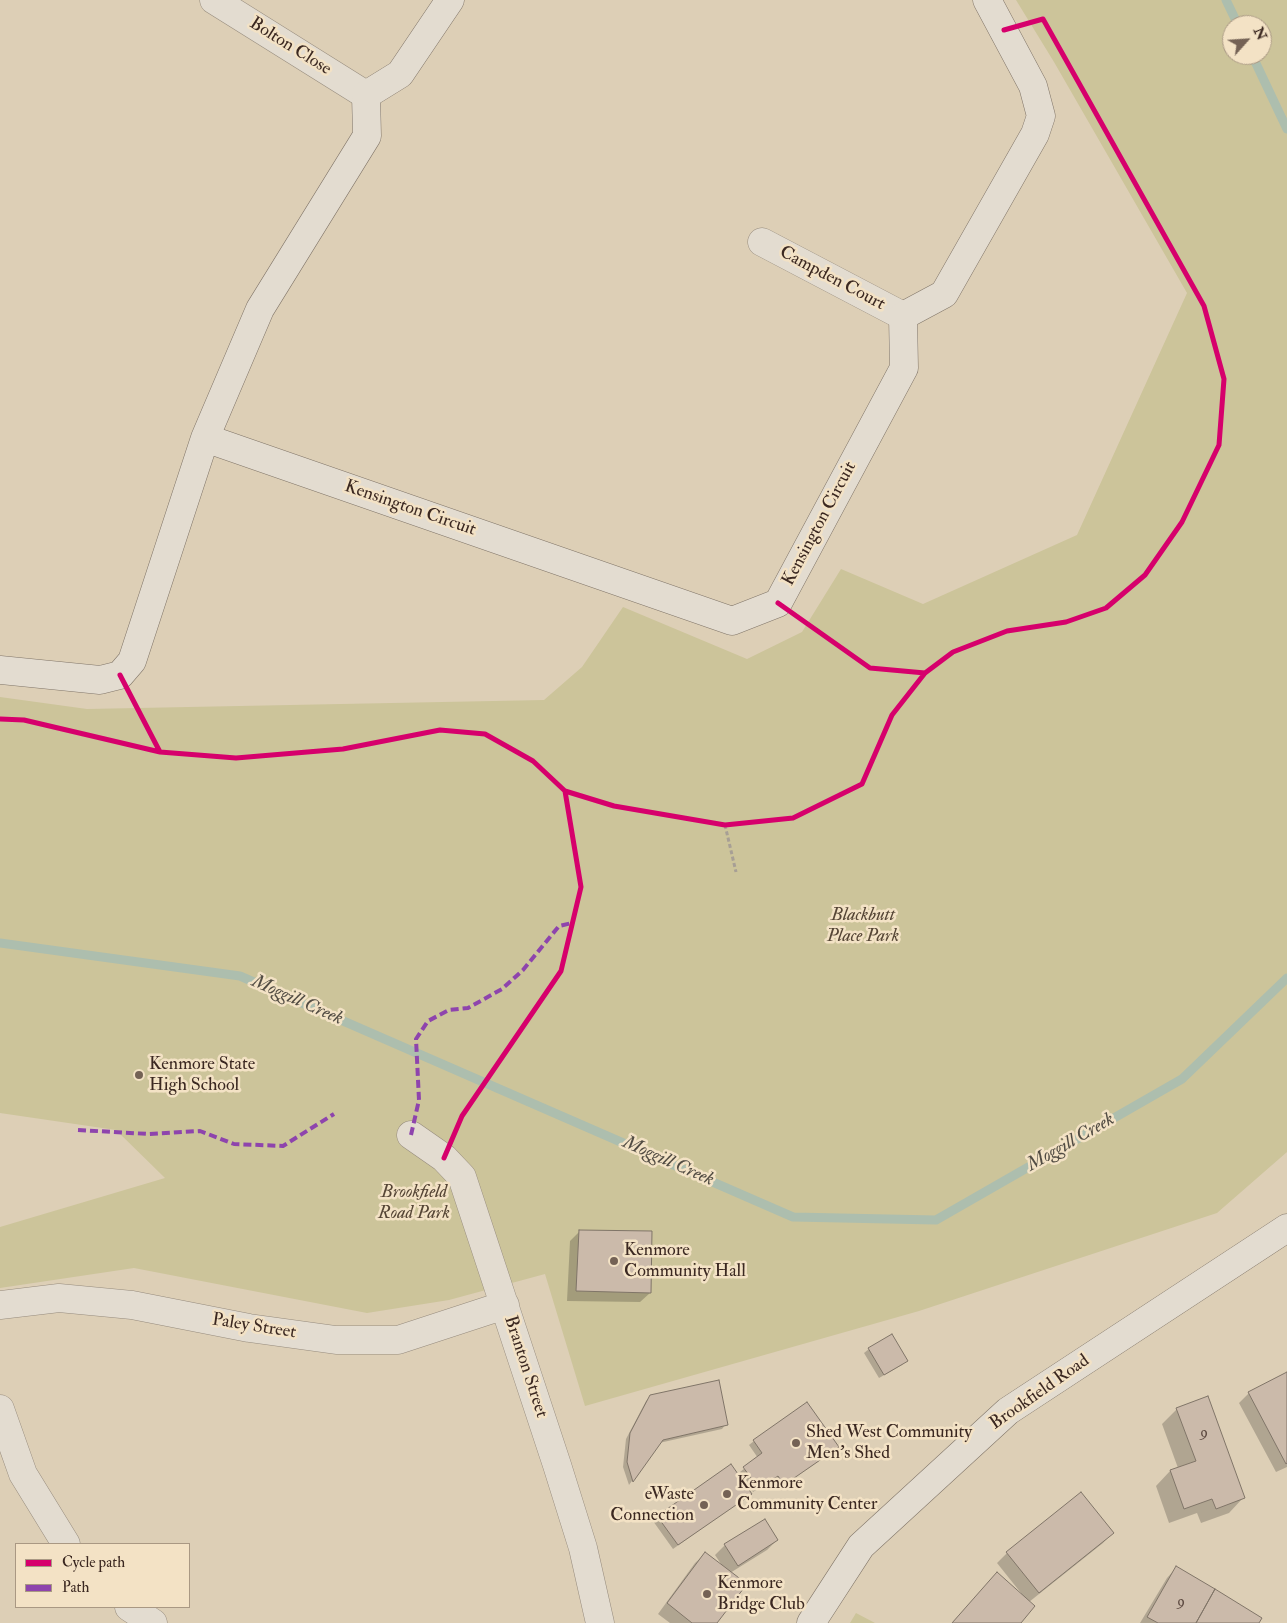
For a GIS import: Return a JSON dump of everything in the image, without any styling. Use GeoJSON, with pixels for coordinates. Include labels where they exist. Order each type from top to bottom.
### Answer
{"type":"FeatureCollection","features":[{"type":"Feature","properties":{"kind":"street","name":"Bolton Close"},"geometry":{"type":"LineString","coordinates":[[214,0],[366,95]]}},
{"type":"Feature","properties":{"kind":"street"},"geometry":{"type":"LineString","coordinates":[[0,670],[100,680],[120,675],[132,661],[205,438],[260,309],[367,136],[366,95],[400,74],[450,0]]}},
{"type":"Feature","properties":{"kind":"street"},"geometry":{"type":"LineString","coordinates":[[903,316],[944,294],[1035,134],[1041,116],[1033,86],[987,0]]}},
{"type":"Feature","properties":{"kind":"street","name":"Campden Court"},"geometry":{"type":"LineString","coordinates":[[762,242],[903,316]]}},
{"type":"Feature","properties":{"kind":"street","name":"Kensington Circuit"},"geometry":{"type":"LineString","coordinates":[[205,438],[732,621],[778,603],[904,368],[903,316]]}},
{"type":"Feature","properties":{"kind":"street","name":"Branton Street"},"geometry":{"type":"LineString","coordinates":[[411,1135],[444,1158],[462,1176],[583,1548],[600,1623]]}},
{"type":"Feature","properties":{"kind":"street","name":"Brookfield Road"},"geometry":{"type":"LineString","coordinates":[[811,1623],[861,1546],[1008,1411],[1287,1228]]}},
{"type":"Feature","properties":{"kind":"street","name":"Paley Street"},"geometry":{"type":"LineString","coordinates":[[0,1305],[59,1298],[132,1305],[249,1328],[345,1340],[398,1340],[505,1305]]}},
{"type":"Feature","properties":{"kind":"street"},"geometry":{"type":"LineString","coordinates":[[0,1409],[23,1474],[65,1543]]}},
{"type":"Feature","properties":{"kind":"street"},"geometry":{"type":"LineString","coordinates":[[130,1608],[153,1623]]}},
{"type":"Feature","properties":{"kind":"path"},"geometry":{"type":"LineString","coordinates":[[715,824],[725,826],[734,824]]}},
{"type":"Feature","properties":{"kind":"path"},"geometry":{"type":"LineString","coordinates":[[725,826],[736,872]]}},
{"type":"Feature","properties":{"kind":"green space","name":"Blackbutt Place Park"},"geometry":{"type":"Polygon","coordinates":[[[1016,0],[1287,0],[1287,1152],[1217,1213],[919,1311],[585,1406],[545,1274],[449,1300],[367,1313],[134,1268],[0,1288],[0,1227],[165,1178],[116,1130],[0,1113],[0,697],[87,709],[544,700],[582,667],[623,607],[747,659],[802,632],[841,569],[923,604],[1077,535],[1187,293],[1054,62],[1016,0]]]}},
{"type":"Feature","properties":{"kind":"green space"},"geometry":{"type":"Polygon","coordinates":[[[856,1613],[875,1623],[850,1623],[856,1613]]]}},
{"type":"Feature","properties":{"kind":"building","name":"Kenmore Community Hall"},"geometry":{"type":"Polygon","coordinates":[[[579,1230],[652,1231],[651,1293],[576,1291],[579,1230]]]}},
{"type":"Feature","properties":{"kind":"building"},"geometry":{"type":"Polygon","coordinates":[[[892,1334],[908,1361],[884,1375],[868,1348],[892,1334]]]}},
{"type":"Feature","properties":{"kind":"building"},"geometry":{"type":"Polygon","coordinates":[[[1287,1372],[1287,1463],[1286,1464],[1248,1392],[1287,1372]]]}},
{"type":"Feature","properties":{"kind":"building"},"geometry":{"type":"Polygon","coordinates":[[[719,1380],[728,1425],[663,1440],[633,1482],[627,1462],[630,1433],[650,1395],[719,1380]]]}},
{"type":"Feature","properties":{"kind":"building"},"geometry":{"type":"Polygon","coordinates":[[[1208,1396],[1245,1498],[1216,1509],[1212,1499],[1184,1509],[1170,1470],[1196,1461],[1176,1408],[1208,1396]]]}},
{"type":"Feature","properties":{"kind":"building","name":"Shed West Community Men's Shed"},"geometry":{"type":"Polygon","coordinates":[[[807,1402],[839,1447],[784,1485],[778,1476],[759,1489],[743,1467],[762,1453],[753,1440],[807,1402]]]}},
{"type":"Feature","properties":{"kind":"building","name":"eWaste Connection"},"geometry":{"type":"Polygon","coordinates":[[[731,1464],[752,1494],[678,1545],[657,1516],[731,1464]]]}},
{"type":"Feature","properties":{"kind":"building"},"geometry":{"type":"Polygon","coordinates":[[[1081,1492],[1114,1533],[1039,1593],[1006,1552],[1081,1492]]]}},
{"type":"Feature","properties":{"kind":"building"},"geometry":{"type":"Polygon","coordinates":[[[765,1519],[778,1540],[738,1566],[724,1544],[765,1519]]]}},
{"type":"Feature","properties":{"kind":"building","name":"Kenmore Bridge Club"},"geometry":{"type":"Polygon","coordinates":[[[705,1552],[747,1584],[717,1623],[692,1623],[667,1603],[705,1552]]]}},
{"type":"Feature","properties":{"kind":"building"},"geometry":{"type":"Polygon","coordinates":[[[1176,1566],[1215,1589],[1196,1623],[1158,1623],[1147,1617],[1176,1566]]]}},
{"type":"Feature","properties":{"kind":"building"},"geometry":{"type":"Polygon","coordinates":[[[997,1572],[1035,1606],[1021,1623],[952,1623],[997,1572]]]}},
{"type":"Feature","properties":{"kind":"building"},"geometry":{"type":"Polygon","coordinates":[[[1215,1589],[1262,1618],[1259,1623],[1196,1623],[1215,1589]]]}},
{"type":"Feature","properties":{"kind":"waterway","name":"Moggill Creek"},"geometry":{"type":"LineString","coordinates":[[1226,0],[1233,15]]}},
{"type":"Feature","properties":{"kind":"waterway","name":"Moggill Creek"},"geometry":{"type":"LineString","coordinates":[[1257,65],[1287,129]]}},
{"type":"Feature","properties":{"kind":"waterway","name":"Moggill Creek"},"geometry":{"type":"LineString","coordinates":[[0,943],[240,976],[793,1217],[936,1220],[1182,1079],[1287,978]]}},
{"type":"Feature","properties":{"kind":"marked path"},"geometry":{"type":"LineString","coordinates":[[411,1135],[419,1100],[416,1039],[428,1021],[449,1010],[468,1008],[502,989],[523,970],[559,926],[572,923]]}},
{"type":"Feature","properties":{"kind":"marked path"},"geometry":{"type":"LineString","coordinates":[[78,1130],[149,1134],[200,1131],[234,1144],[283,1146],[334,1114]]}},
{"type":"Feature","properties":{"kind":"cycle path"},"geometry":{"type":"LineString","coordinates":[[0,719],[24,720],[160,752],[236,758],[343,749],[440,730],[485,734],[533,761],[565,791],[614,806],[725,825],[793,818],[862,784],[892,715],[925,673],[953,652],[1007,631],[1066,622],[1106,608],[1145,575],[1182,522],[1219,445],[1224,379],[1204,306],[1043,19],[1004,30]]}},
{"type":"Feature","properties":{"kind":"cycle path"},"geometry":{"type":"LineString","coordinates":[[778,603],[870,668],[925,673]]}},
{"type":"Feature","properties":{"kind":"cycle path"},"geometry":{"type":"LineString","coordinates":[[120,675],[160,752]]}},
{"type":"Feature","properties":{"kind":"cycle path"},"geometry":{"type":"LineString","coordinates":[[444,1158],[462,1116],[561,971],[581,887],[565,791]]}},
{"type":"Feature","properties":{"kind":"place","name":"Kenmore State High School"},"geometry":{"type":"Point","coordinates":[139,1075]}},
{"type":"Feature","properties":{"kind":"place","name":"Kenmore Community Hall"},"geometry":{"type":"Point","coordinates":[614,1261]}},
{"type":"Feature","properties":{"kind":"place","name":"Shed West Community Men's Shed"},"geometry":{"type":"Point","coordinates":[796,1443]}},
{"type":"Feature","properties":{"kind":"place","name":"Kenmore Community Center"},"geometry":{"type":"Point","coordinates":[727,1494]}},
{"type":"Feature","properties":{"kind":"place","name":"eWaste Connection"},"geometry":{"type":"Point","coordinates":[704,1505]}},
{"type":"Feature","properties":{"kind":"place","name":"Kenmore Bridge Club"},"geometry":{"type":"Point","coordinates":[707,1594]}},
{"type":"Feature","properties":{"kind":"park label","name":"Brookfield Road Park"},"geometry":{"type":"Point","coordinates":[414,1203]}}]}
